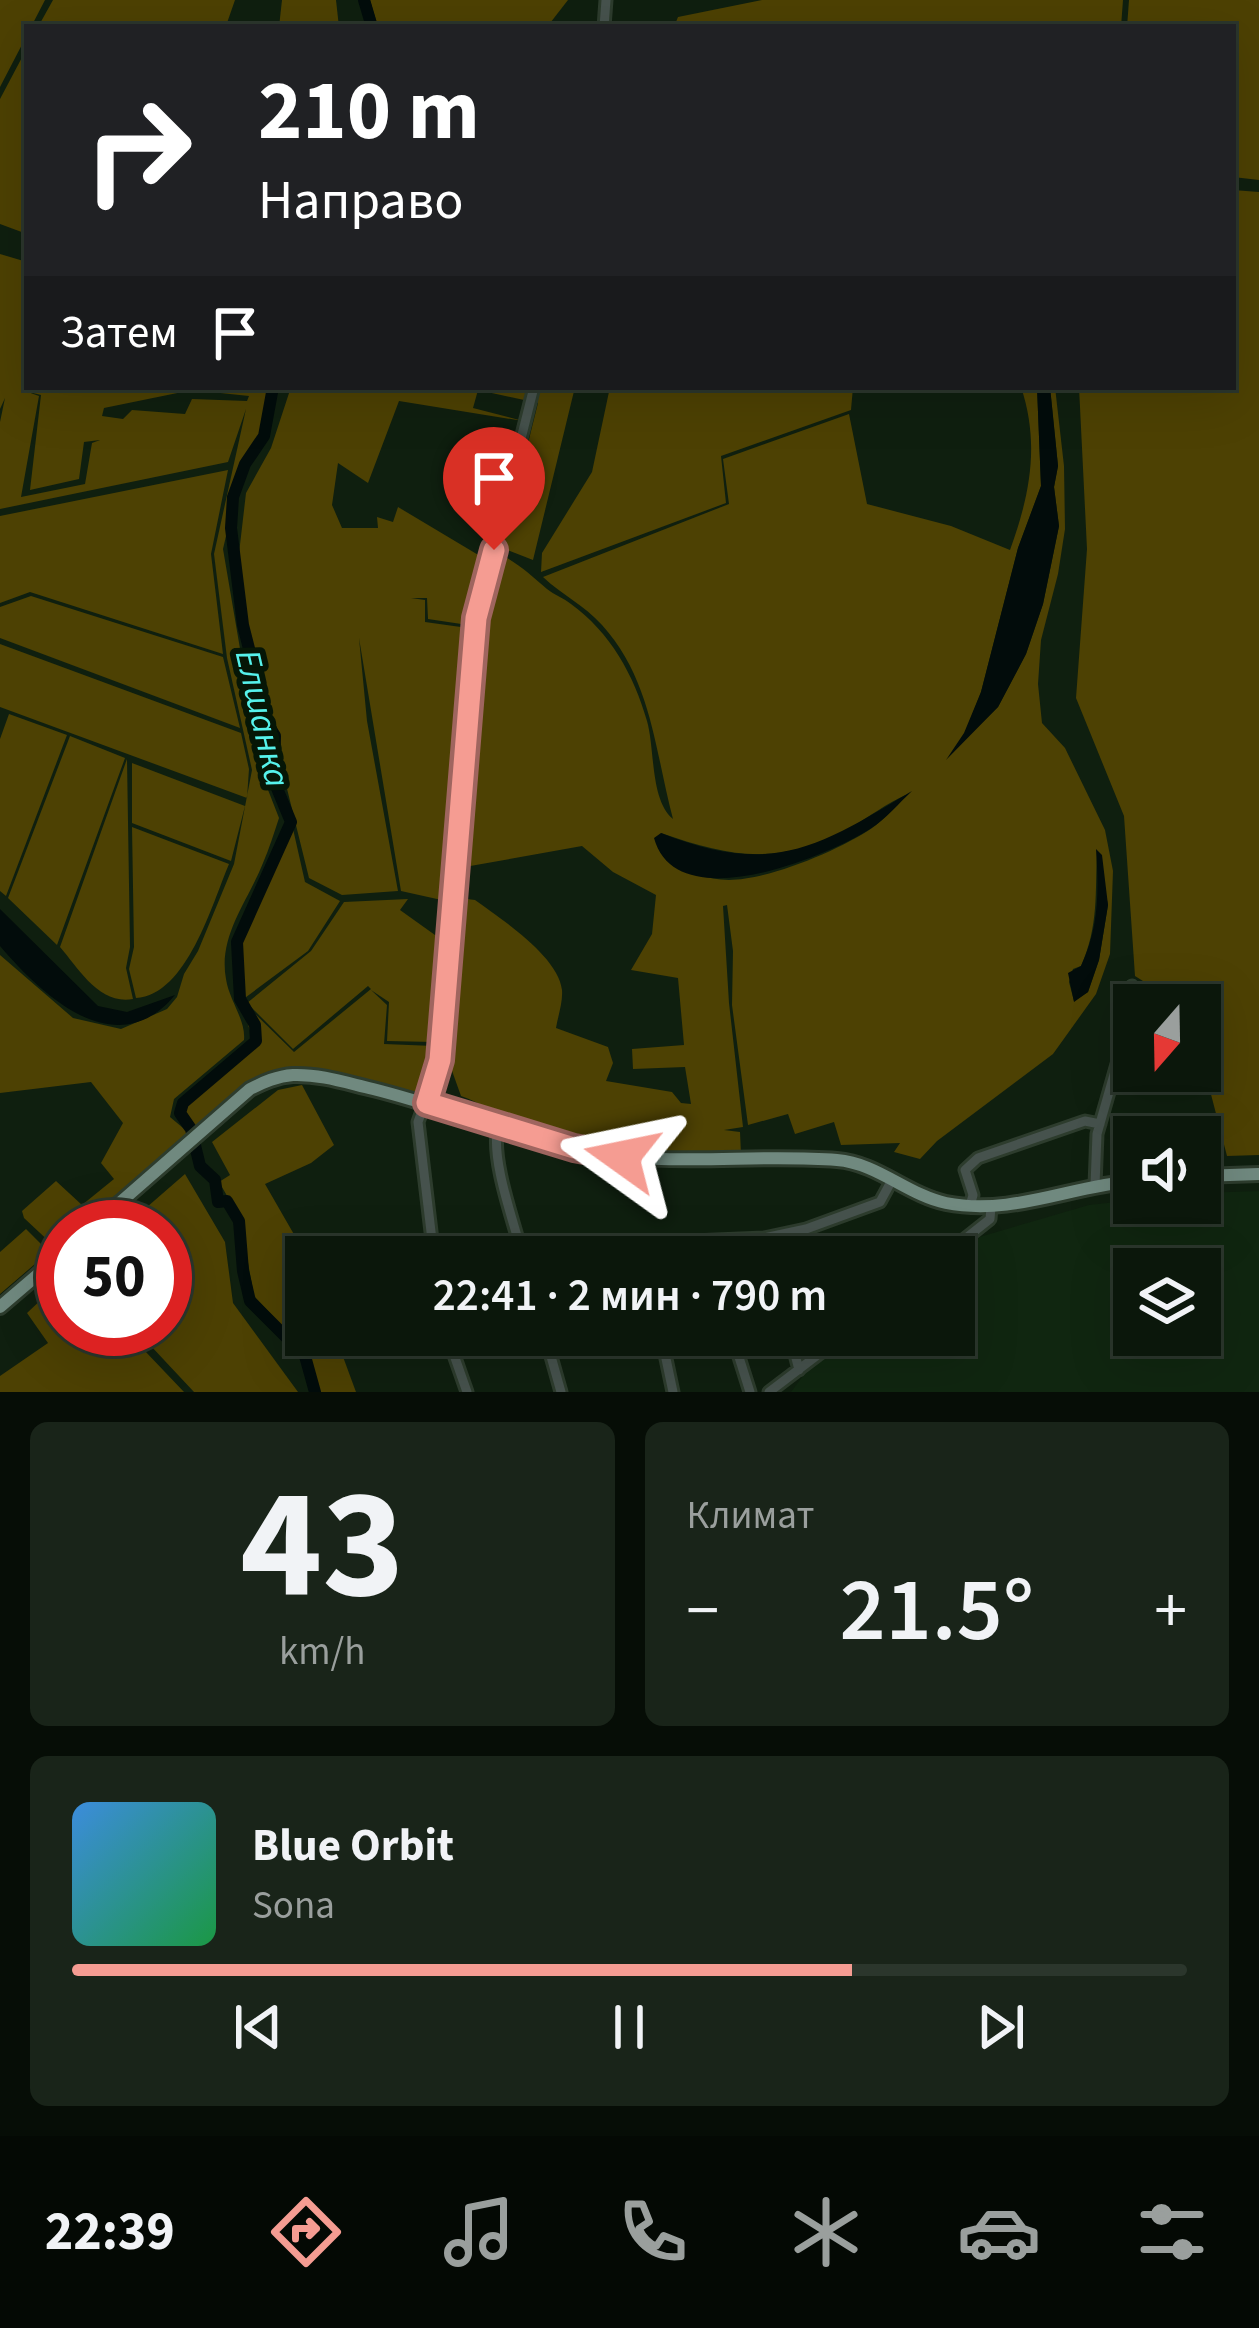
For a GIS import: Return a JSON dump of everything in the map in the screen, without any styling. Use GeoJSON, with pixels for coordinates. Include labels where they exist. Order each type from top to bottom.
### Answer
{"type":"FeatureCollection","features":[{"type":"Feature","properties":{"kind":"main road"},"geometry":{"type":"LineString","coordinates":[[123,1200],[250,1089],[290,1075],[318,1076],[574,1148],[622,1157],[843,1160],[941,1202],[970,1206],[1020,1205],[1113,1183]]}},
{"type":"Feature","properties":{"kind":"main road"},"geometry":{"type":"LineString","coordinates":[[1221,1175],[1259,1174]]}},
{"type":"Feature","properties":{"kind":"main road"},"geometry":{"type":"LineString","coordinates":[[0,1307],[36,1276]]}},
{"type":"Feature","properties":{"kind":"street"},"geometry":{"type":"LineString","coordinates":[[432,1236],[418,1122],[440,1060],[476,618],[533,390]]}},
{"type":"Feature","properties":{"kind":"street"},"geometry":{"type":"LineString","coordinates":[[1095,1185],[1100,1124],[1113,1078]]}},
{"type":"Feature","properties":{"kind":"street"},"geometry":{"type":"LineString","coordinates":[[970,1206],[973,1195],[965,1171],[971,1162],[1032,1136],[1085,1121],[1100,1124]]}},
{"type":"Feature","properties":{"kind":"street"},"geometry":{"type":"LineString","coordinates":[[498,1125],[504,1184],[518,1236]]}},
{"type":"Feature","properties":{"kind":"street"},"geometry":{"type":"LineString","coordinates":[[773,1236],[880,1202],[892,1180]]}},
{"type":"Feature","properties":{"kind":"street"},"geometry":{"type":"LineString","coordinates":[[969,1236],[990,1219],[991,1207]]}},
{"type":"Feature","properties":{"kind":"street"},"geometry":{"type":"LineString","coordinates":[[454,1356],[467,1392]]}},
{"type":"Feature","properties":{"kind":"street"},"geometry":{"type":"LineString","coordinates":[[551,1356],[561,1392]]}},
{"type":"Feature","properties":{"kind":"street"},"geometry":{"type":"LineString","coordinates":[[665,1356],[673,1392]]}},
{"type":"Feature","properties":{"kind":"street"},"geometry":{"type":"LineString","coordinates":[[739,1356],[750,1392]]}},
{"type":"Feature","properties":{"kind":"street"},"geometry":{"type":"LineString","coordinates":[[795,1356],[799,1370]]}},
{"type":"Feature","properties":{"kind":"street"},"geometry":{"type":"LineString","coordinates":[[769,1392],[817,1356]]}},
{"type":"Feature","properties":{"kind":"shaded area"},"geometry":{"type":"Polygon","coordinates":[[[0,0],[45,0],[33,24],[24,24],[24,41],[0,87],[0,0]]]}},
{"type":"Feature","properties":{"kind":"shaded area"},"geometry":{"type":"Polygon","coordinates":[[[53,0],[235,0],[227,23],[230,24],[40,24],[53,0]]]}},
{"type":"Feature","properties":{"kind":"shaded area"},"geometry":{"type":"Polygon","coordinates":[[[282,0],[336,0],[339,24],[279,24],[282,0]]]}},
{"type":"Feature","properties":{"kind":"shaded area"},"geometry":{"type":"Polygon","coordinates":[[[370,0],[568,0],[549,24],[377,24],[370,0]]]}},
{"type":"Feature","properties":{"kind":"shaded area"},"geometry":{"type":"Polygon","coordinates":[[[762,0],[1123,0],[1121,24],[675,24],[678,17],[762,0]]]}},
{"type":"Feature","properties":{"kind":"shaded area"},"geometry":{"type":"Polygon","coordinates":[[[1129,0],[1259,0],[1259,180],[1236,177],[1236,24],[1127,24],[1129,0]]]}},
{"type":"Feature","properties":{"kind":"shaded area"},"geometry":{"type":"Polygon","coordinates":[[[24,54],[24,233],[0,224],[0,99],[24,54]]]}},
{"type":"Feature","properties":{"kind":"shaded area"},"geometry":{"type":"Polygon","coordinates":[[[1236,190],[1259,192],[1259,1155],[1227,1156],[1221,1116],[1217,1116],[1210,1092],[1221,1092],[1221,984],[1148,984],[1135,976],[1124,816],[1076,698],[1087,549],[1079,390],[1236,390],[1236,190]]]}},
{"type":"Feature","properties":{"kind":"shaded area"},"geometry":{"type":"Polygon","coordinates":[[[0,254],[24,261],[24,390],[192,390],[268,390],[260,435],[229,502],[223,549],[251,713],[264,734],[263,777],[279,818],[226,948],[226,979],[244,1040],[174,1099],[170,1117],[189,1133],[110,1200],[88,1200],[114,1179],[101,1163],[123,1123],[91,1082],[0,1093],[0,955],[73,1018],[121,1029],[167,1009],[198,951],[234,864],[252,770],[227,658],[214,554],[246,409],[228,462],[0,509],[0,422],[5,398],[0,409],[0,254]],[[192,390],[104,408],[102,416],[123,419],[132,410],[185,414],[192,399],[247,401],[249,396],[192,390]],[[25,391],[39,396],[21,497],[85,484],[92,443],[100,440],[84,442],[79,479],[30,490],[41,395],[25,391]]]}},
{"type":"Feature","properties":{"kind":"shaded area"},"geometry":{"type":"Polygon","coordinates":[[[290,390],[478,390],[473,408],[523,421],[399,401],[368,483],[338,463],[332,505],[342,528],[378,528],[377,517],[393,522],[398,507],[480,556],[468,625],[428,619],[427,598],[411,598],[425,600],[425,622],[468,628],[450,797],[446,901],[401,891],[359,638],[367,721],[398,891],[342,895],[309,878],[240,598],[238,562],[246,493],[271,448],[290,390]]]}},
{"type":"Feature","properties":{"kind":"shaded area"},"geometry":{"type":"Polygon","coordinates":[[[478,390],[574,390],[533,560],[502,548],[538,403],[478,390]]]}},
{"type":"Feature","properties":{"kind":"shaded area"},"geometry":{"type":"Polygon","coordinates":[[[609,390],[853,390],[851,410],[721,456],[726,503],[541,572],[542,553],[592,472],[609,390]]]}},
{"type":"Feature","properties":{"kind":"shaded area"},"geometry":{"type":"Polygon","coordinates":[[[1022,390],[1037,390],[1041,486],[1018,548],[981,692],[952,752],[998,707],[1026,654],[1043,604],[1059,526],[1050,390],[1055,390],[1065,529],[1041,640],[1042,723],[1065,748],[1105,830],[1113,871],[1110,954],[1096,994],[1053,1054],[920,1159],[894,1152],[900,1143],[841,1145],[834,1122],[795,1134],[788,1114],[748,1125],[732,1005],[733,951],[727,905],[723,906],[729,1003],[743,1127],[724,1130],[740,1132],[741,1154],[659,1152],[581,1143],[527,1129],[461,1096],[445,1064],[456,904],[467,899],[513,928],[550,964],[562,990],[556,1028],[608,1047],[613,1063],[606,1081],[672,1092],[681,1103],[691,1104],[685,1067],[633,1069],[632,1049],[684,1045],[678,978],[631,970],[652,934],[656,895],[613,872],[582,846],[459,868],[474,672],[496,557],[502,555],[515,563],[585,615],[619,656],[642,704],[660,800],[673,819],[650,718],[632,669],[602,625],[543,577],[729,504],[723,459],[849,414],[867,504],[951,526],[1010,550],[1030,469],[1030,429],[1022,390]],[[906,795],[825,840],[779,853],[734,852],[661,833],[666,860],[688,871],[729,880],[803,862],[881,821],[906,795]],[[1097,851],[1091,937],[1081,966],[1073,969],[1069,982],[1074,1001],[1088,992],[1108,905],[1097,851]]]}},
{"type":"Feature","properties":{"kind":"shaded area"},"geometry":{"type":"Polygon","coordinates":[[[1037,390],[1050,390],[1059,526],[1043,604],[1026,654],[998,707],[946,760],[964,733],[981,692],[1018,548],[1041,486],[1037,390]]]}},
{"type":"Feature","properties":{"kind":"shaded area"},"geometry":{"type":"Polygon","coordinates":[[[228,470],[211,554],[223,654],[30,592],[0,603],[0,516],[228,470]]]}},
{"type":"Feature","properties":{"kind":"shaded area"},"geometry":{"type":"Polygon","coordinates":[[[31,596],[223,657],[240,728],[0,638],[0,607],[31,596]]]}},
{"type":"Feature","properties":{"kind":"shaded area"},"geometry":{"type":"Polygon","coordinates":[[[0,644],[241,733],[249,769],[247,798],[0,707],[0,644]]]}},
{"type":"Feature","properties":{"kind":"shaded area"},"geometry":{"type":"Polygon","coordinates":[[[9,714],[67,735],[6,896],[0,891],[0,739],[9,714]]]}},
{"type":"Feature","properties":{"kind":"shaded area"},"geometry":{"type":"Polygon","coordinates":[[[70,736],[125,758],[57,945],[8,898],[70,736]]]}},
{"type":"Feature","properties":{"kind":"shaded area"},"geometry":{"type":"Polygon","coordinates":[[[127,759],[130,947],[126,968],[133,999],[121,999],[91,984],[60,947],[127,759]]]}},
{"type":"Feature","properties":{"kind":"shaded area"},"geometry":{"type":"Polygon","coordinates":[[[132,763],[245,806],[231,861],[132,823],[132,763]]]}},
{"type":"Feature","properties":{"kind":"shaded area"},"geometry":{"type":"Polygon","coordinates":[[[912,791],[876,825],[849,841],[754,874],[691,875],[668,862],[654,838],[661,833],[733,853],[792,850],[848,828],[912,791]]]}},
{"type":"Feature","properties":{"kind":"shaded area"},"geometry":{"type":"Polygon","coordinates":[[[291,820],[305,882],[340,901],[308,951],[238,1003],[235,940],[291,820]]]}},
{"type":"Feature","properties":{"kind":"shaded area"},"geometry":{"type":"Polygon","coordinates":[[[132,827],[229,864],[183,965],[154,993],[136,998],[129,969],[134,947],[132,827]]]}},
{"type":"Feature","properties":{"kind":"shaded area"},"geometry":{"type":"Polygon","coordinates":[[[1096,849],[1102,855],[1108,905],[1088,992],[1074,1002],[1068,973],[1081,966],[1091,937],[1097,895],[1096,849]]]}},
{"type":"Feature","properties":{"kind":"shaded area"},"geometry":{"type":"Polygon","coordinates":[[[408,899],[400,910],[442,940],[434,1042],[387,1041],[389,1002],[371,990],[387,1005],[384,1044],[434,1046],[431,1074],[420,1092],[287,1069],[256,1078],[196,1128],[176,1112],[176,1106],[253,1039],[241,1005],[294,1052],[371,989],[368,986],[293,1049],[247,1003],[311,951],[344,902],[408,899]]]}},
{"type":"Feature","properties":{"kind":"shaded area"},"geometry":{"type":"Polygon","coordinates":[[[0,909],[98,1006],[127,1012],[175,995],[152,1015],[129,1024],[105,1024],[81,1016],[37,984],[0,946],[0,909]]]}},
{"type":"Feature","properties":{"kind":"shaded area"},"geometry":{"type":"Polygon","coordinates":[[[302,1085],[334,1145],[311,1163],[265,1184],[295,1236],[285,1236],[285,1329],[254,1296],[240,1218],[219,1182],[230,1175],[212,1142],[278,1090],[302,1085]]]}},
{"type":"Feature","properties":{"kind":"shaded area"},"geometry":{"type":"Polygon","coordinates":[[[185,1174],[225,1242],[233,1303],[298,1392],[194,1392],[160,1356],[192,1356],[192,1200],[155,1200],[185,1174]]]}},
{"type":"Feature","properties":{"kind":"shaded area"},"geometry":{"type":"Polygon","coordinates":[[[56,1181],[77,1200],[36,1200],[36,1229],[22,1211],[56,1181]]]}},
{"type":"Feature","properties":{"kind":"shaded area"},"geometry":{"type":"Polygon","coordinates":[[[1259,1191],[1259,1392],[791,1392],[822,1356],[975,1356],[975,1238],[1113,1202],[1113,1224],[1221,1224],[1221,1192],[1259,1191]]]}},
{"type":"Feature","properties":{"kind":"shaded area"},"geometry":{"type":"Polygon","coordinates":[[[26,1229],[36,1239],[36,1263],[0,1294],[0,1252],[26,1229]]]}},
{"type":"Feature","properties":{"kind":"shaded area"},"geometry":{"type":"Polygon","coordinates":[[[36,1304],[36,1326],[27,1313],[36,1304]]]}},
{"type":"Feature","properties":{"kind":"shaded area"},"geometry":{"type":"Polygon","coordinates":[[[36,1351],[36,1356],[150,1356],[184,1392],[0,1392],[0,1376],[36,1351]]]}},
{"type":"Feature","properties":{"kind":"shaded area"},"geometry":{"type":"Polygon","coordinates":[[[304,1356],[343,1356],[356,1392],[317,1392],[304,1356]]]}},
{"type":"Feature","properties":{"kind":"waterway","name":"Елшанка"},"geometry":{"type":"LineString","coordinates":[[364,0],[371,24]]}},
{"type":"Feature","properties":{"kind":"waterway","name":"Елшанка"},"geometry":{"type":"LineString","coordinates":[[272,390],[264,436],[245,464],[233,497],[231,528],[243,625],[262,715],[275,736],[274,781],[291,822],[237,942],[240,999],[255,1025],[256,1041],[183,1103],[180,1113],[191,1129],[200,1166],[215,1180],[218,1202],[227,1201],[239,1221],[250,1301],[305,1356],[315,1392]]}},
{"type":"Feature","properties":{"kind":"route"},"geometry":{"type":"LineString","coordinates":[[494,550],[476,618],[440,1060],[427,1103],[574,1148],[622,1157]]}}]}
